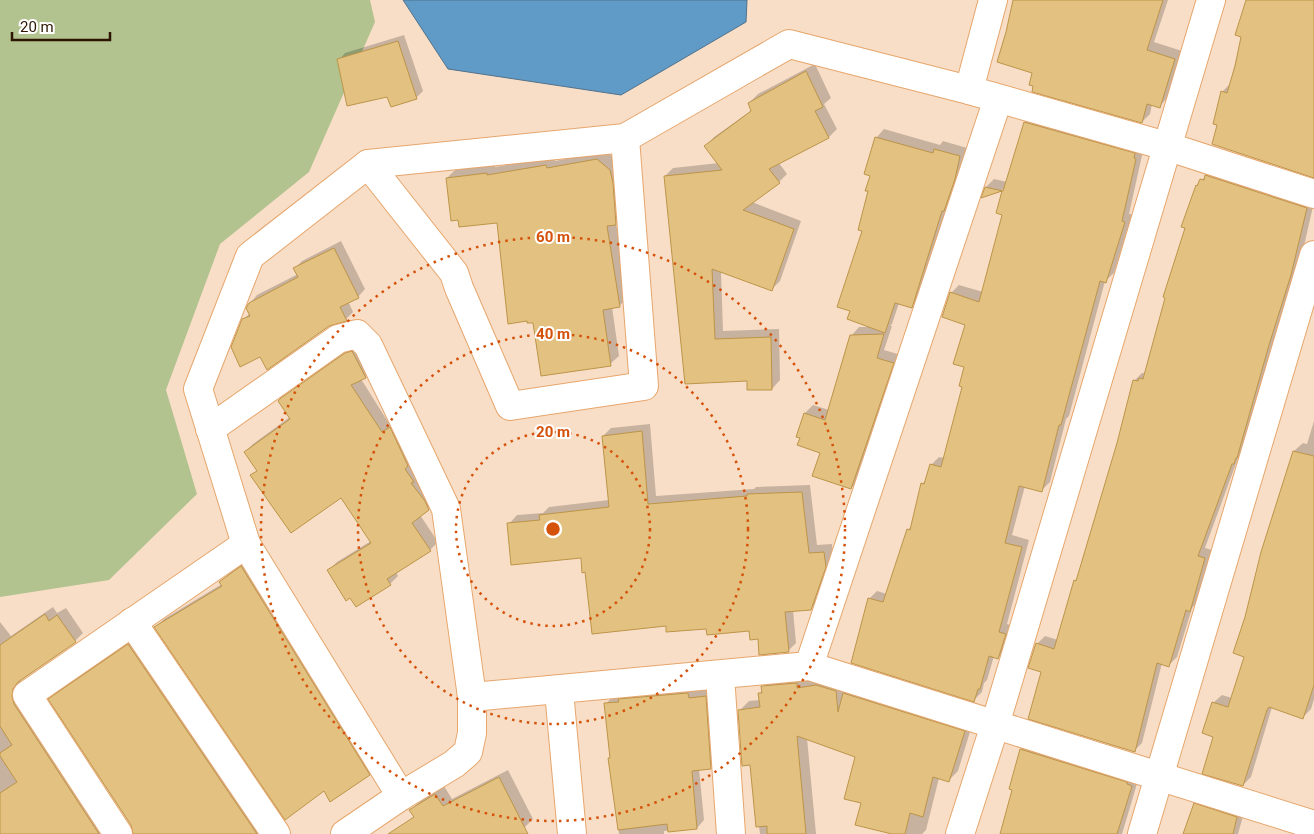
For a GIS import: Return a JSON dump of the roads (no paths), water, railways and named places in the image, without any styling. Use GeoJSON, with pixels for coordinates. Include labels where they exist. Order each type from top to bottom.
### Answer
{"type":"FeatureCollection","features":[{"type":"Feature","properties":{"kind":"street"},"geometry":{"type":"LineString","coordinates":[[969,90],[993,0]]}},
{"type":"Feature","properties":{"kind":"street"},"geometry":{"type":"LineString","coordinates":[[960,834],[995,725],[1211,0]]}},
{"type":"Feature","properties":{"kind":"street"},"geometry":{"type":"LineString","coordinates":[[401,796],[246,544],[198,389],[250,256],[368,164],[625,138],[789,44],[969,90],[1166,146],[1314,194]]}},
{"type":"Feature","properties":{"kind":"street"},"geometry":{"type":"LineString","coordinates":[[809,666],[998,99]]}},
{"type":"Feature","properties":{"kind":"street"},"geometry":{"type":"LineString","coordinates":[[368,164],[454,273],[510,406],[644,386],[625,138]]}},
{"type":"Feature","properties":{"kind":"street"},"geometry":{"type":"LineString","coordinates":[[1142,834],[1314,255]]}},
{"type":"Feature","properties":{"kind":"street"},"geometry":{"type":"LineString","coordinates":[[210,429],[338,339],[357,334],[368,345],[446,508],[472,698],[472,733],[468,752],[454,764],[401,796],[345,834]]}},
{"type":"Feature","properties":{"kind":"street"},"geometry":{"type":"LineString","coordinates":[[118,834],[27,695],[246,544]]}},
{"type":"Feature","properties":{"kind":"street"},"geometry":{"type":"LineString","coordinates":[[132,622],[276,834]]}},
{"type":"Feature","properties":{"kind":"street"},"geometry":{"type":"LineString","coordinates":[[472,698],[720,676],[809,666],[1314,825]]}},
{"type":"Feature","properties":{"kind":"street"},"geometry":{"type":"LineString","coordinates":[[720,676],[731,834]]}},
{"type":"Feature","properties":{"kind":"street"},"geometry":{"type":"LineString","coordinates":[[559,690],[572,834]]}},
{"type":"Feature","properties":{"kind":"water"},"geometry":{"type":"Polygon","coordinates":[[[403,0],[747,0],[746,22],[621,95],[448,69],[403,0]]]}}]}
